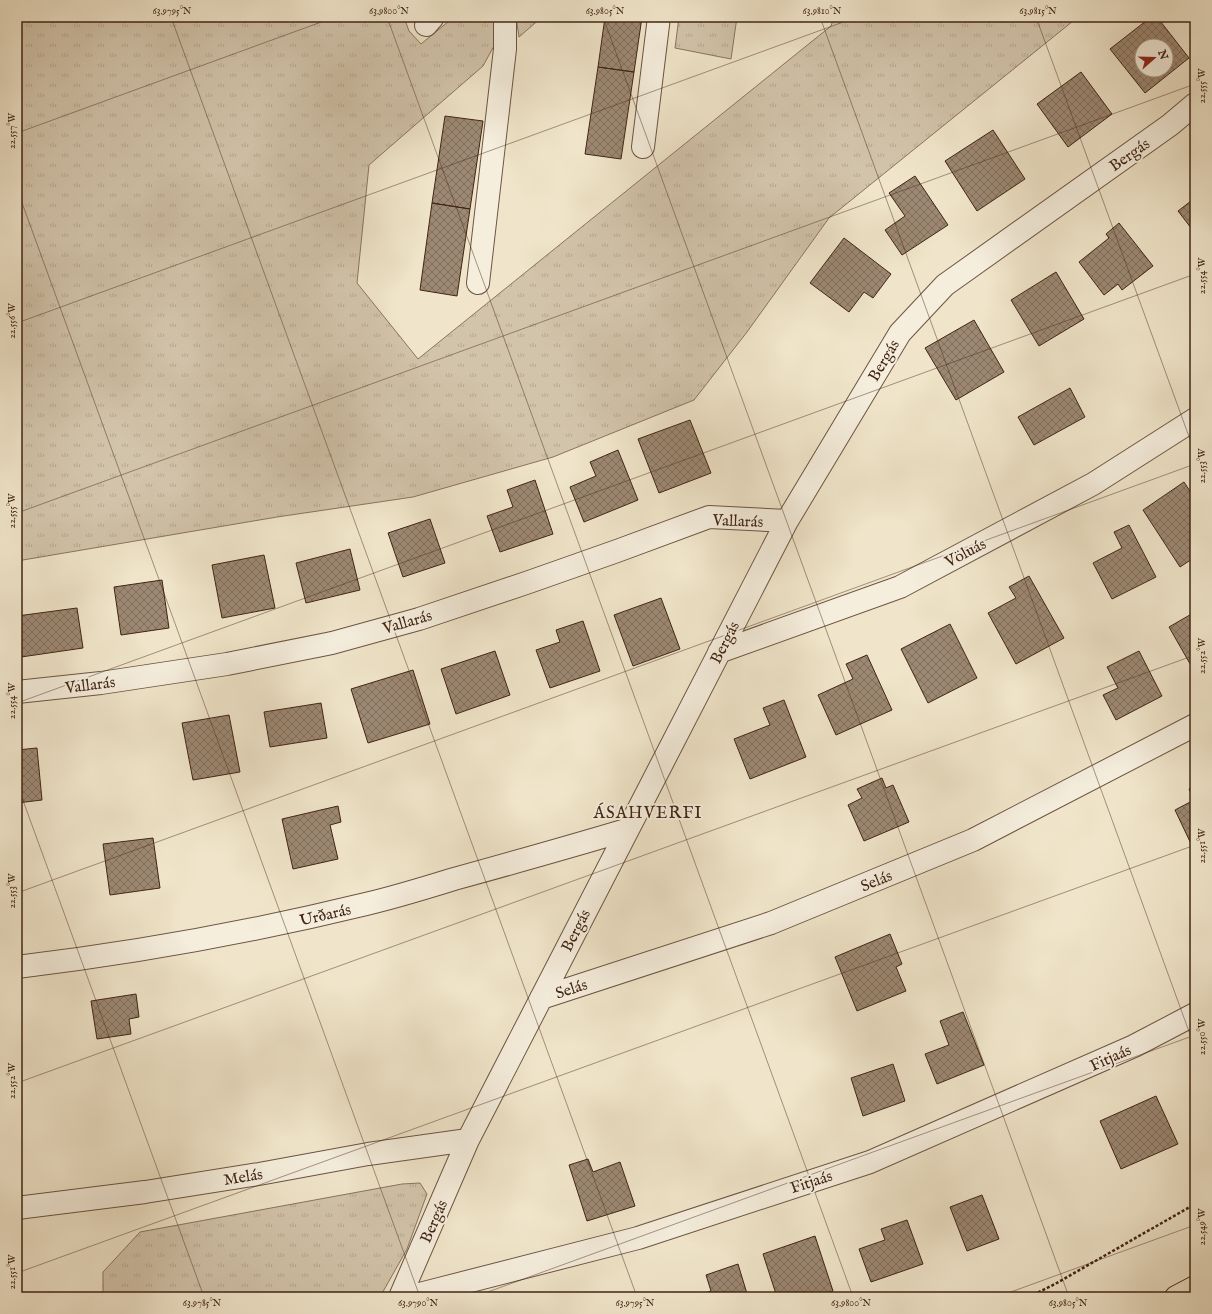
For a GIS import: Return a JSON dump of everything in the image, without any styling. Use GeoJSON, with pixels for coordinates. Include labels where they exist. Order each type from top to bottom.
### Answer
{"type":"FeatureCollection","features":[{"type":"Feature","properties":{"kind":"main road"},"geometry":{"type":"LineString","coordinates":[[1176,1297],[1195,1287]]}},
{"type":"Feature","properties":{"kind":"street"},"geometry":{"type":"LineString","coordinates":[[478,283],[505,49],[505,17]]}},
{"type":"Feature","properties":{"kind":"street"},"geometry":{"type":"LineString","coordinates":[[643,147],[659,17]]}},
{"type":"Feature","properties":{"kind":"street","name":"Bergás"},"geometry":{"type":"LineString","coordinates":[[400,1297],[468,1140],[626,830],[787,521],[900,333],[945,285],[1170,125],[1195,104]]}},
{"type":"Feature","properties":{"kind":"street","name":"Völuás"},"geometry":{"type":"LineString","coordinates":[[719,652],[900,587],[1093,484],[1195,419]]}},
{"type":"Feature","properties":{"kind":"street","name":"Vallarás"},"geometry":{"type":"LineString","coordinates":[[17,692],[100,683],[227,664],[332,643],[419,618],[529,582],[709,517],[787,521]]}},
{"type":"Feature","properties":{"kind":"street","name":"Selás"},"geometry":{"type":"LineString","coordinates":[[541,998],[771,923],[973,840],[1195,725]]}},
{"type":"Feature","properties":{"kind":"street","name":"Urðarás"},"geometry":{"type":"LineString","coordinates":[[17,967],[155,948],[298,920],[368,904],[626,830]]}},
{"type":"Feature","properties":{"kind":"street","name":"Fitjaás"},"geometry":{"type":"LineString","coordinates":[[408,1297],[638,1238],[870,1162],[1134,1046],[1195,1014]]}},
{"type":"Feature","properties":{"kind":"street","name":"Melás"},"geometry":{"type":"LineString","coordinates":[[17,1208],[145,1192],[259,1174],[368,1154],[468,1140]]}},
{"type":"Feature","properties":{"kind":"path"},"geometry":{"type":"LineString","coordinates":[[1029,1297],[1055,1284],[1195,1204]]}},
{"type":"Feature","properties":{"kind":"green space"},"geometry":{"type":"Polygon","coordinates":[[[17,17],[404,17],[409,31],[421,44],[454,17],[494,17],[495,44],[483,66],[369,165],[357,283],[418,359],[831,26],[834,17],[1078,17],[829,218],[747,332],[694,400],[553,457],[413,497],[277,517],[17,561],[17,17]]]}},
{"type":"Feature","properties":{"kind":"green space"},"geometry":{"type":"Polygon","coordinates":[[[516,17],[542,17],[519,37],[516,17]]]}},
{"type":"Feature","properties":{"kind":"green space"},"geometry":{"type":"Polygon","coordinates":[[[679,17],[737,17],[731,59],[675,48],[679,17]]]}},
{"type":"Feature","properties":{"kind":"green space"},"geometry":{"type":"Polygon","coordinates":[[[420,1183],[427,1194],[407,1249],[380,1297],[103,1297],[103,1272],[140,1232],[402,1184],[420,1183]]]}},
{"type":"Feature","properties":{"kind":"building"},"geometry":{"type":"Polygon","coordinates":[[[605,17],[642,17],[634,72],[598,67],[605,17]]]}},
{"type":"Feature","properties":{"kind":"building"},"geometry":{"type":"Polygon","coordinates":[[[763,17],[784,17],[784,20],[763,17]]]}},
{"type":"Feature","properties":{"kind":"building"},"geometry":{"type":"Polygon","coordinates":[[[1151,17],[1157,17],[1173,38],[1134,38],[1134,78],[1164,78],[1145,93],[1110,49],[1151,17]]]}},
{"type":"Feature","properties":{"kind":"building"},"geometry":{"type":"Polygon","coordinates":[[[1174,39],[1189,58],[1174,70],[1174,39]]]}},
{"type":"Feature","properties":{"kind":"building"},"geometry":{"type":"Polygon","coordinates":[[[598,67],[634,72],[621,159],[585,154],[598,67]]]}},
{"type":"Feature","properties":{"kind":"building"},"geometry":{"type":"Polygon","coordinates":[[[1081,72],[1112,114],[1068,147],[1037,104],[1081,72]]]}},
{"type":"Feature","properties":{"kind":"building"},"geometry":{"type":"Polygon","coordinates":[[[445,116],[483,121],[470,209],[432,203],[445,116]]]}},
{"type":"Feature","properties":{"kind":"building"},"geometry":{"type":"Polygon","coordinates":[[[993,130],[1025,179],[977,211],[945,161],[993,130]]]}},
{"type":"Feature","properties":{"kind":"building"},"geometry":{"type":"Polygon","coordinates":[[[915,176],[948,225],[902,255],[885,230],[905,216],[889,193],[915,176]]]}},
{"type":"Feature","properties":{"kind":"building"},"geometry":{"type":"Polygon","coordinates":[[[1195,198],[1195,233],[1178,211],[1195,198]]]}},
{"type":"Feature","properties":{"kind":"building"},"geometry":{"type":"Polygon","coordinates":[[[432,203],[470,209],[457,296],[420,290],[432,203]]]}},
{"type":"Feature","properties":{"kind":"building"},"geometry":{"type":"Polygon","coordinates":[[[1119,223],[1153,266],[1122,290],[1118,284],[1104,295],[1079,262],[1109,238],[1106,234],[1119,223]]]}},
{"type":"Feature","properties":{"kind":"building"},"geometry":{"type":"Polygon","coordinates":[[[844,238],[891,274],[873,298],[864,292],[849,312],[810,283],[844,238]]]}},
{"type":"Feature","properties":{"kind":"building"},"geometry":{"type":"Polygon","coordinates":[[[1056,272],[1084,319],[1039,346],[1011,300],[1056,272]]]}},
{"type":"Feature","properties":{"kind":"building"},"geometry":{"type":"Polygon","coordinates":[[[974,320],[1004,372],[956,400],[925,348],[974,320]]]}},
{"type":"Feature","properties":{"kind":"building"},"geometry":{"type":"Polygon","coordinates":[[[1070,388],[1085,417],[1034,445],[1018,417],[1070,388]]]}},
{"type":"Feature","properties":{"kind":"building"},"geometry":{"type":"Polygon","coordinates":[[[690,420],[711,473],[659,493],[638,439],[690,420]]]}},
{"type":"Feature","properties":{"kind":"building"},"geometry":{"type":"Polygon","coordinates":[[[618,450],[638,500],[584,522],[570,487],[596,476],[590,462],[618,450]]]}},
{"type":"Feature","properties":{"kind":"building"},"geometry":{"type":"Polygon","coordinates":[[[535,480],[553,534],[500,552],[487,516],[513,507],[507,490],[535,480]]]}},
{"type":"Feature","properties":{"kind":"building"},"geometry":{"type":"Polygon","coordinates":[[[1184,482],[1195,499],[1195,557],[1180,567],[1143,510],[1184,482]]]}},
{"type":"Feature","properties":{"kind":"building"},"geometry":{"type":"Polygon","coordinates":[[[430,519],[445,563],[403,577],[388,533],[430,519]]]}},
{"type":"Feature","properties":{"kind":"building"},"geometry":{"type":"Polygon","coordinates":[[[1129,525],[1156,577],[1112,599],[1093,563],[1122,548],[1114,532],[1129,525]]]}},
{"type":"Feature","properties":{"kind":"building"},"geometry":{"type":"Polygon","coordinates":[[[350,549],[360,590],[306,603],[296,563],[350,549]]]}},
{"type":"Feature","properties":{"kind":"building"},"geometry":{"type":"Polygon","coordinates":[[[264,555],[275,608],[222,618],[212,565],[264,555]]]}},
{"type":"Feature","properties":{"kind":"building"},"geometry":{"type":"Polygon","coordinates":[[[1029,576],[1064,638],[1016,664],[988,613],[1016,598],[1009,587],[1029,576]]]}},
{"type":"Feature","properties":{"kind":"building"},"geometry":{"type":"Polygon","coordinates":[[[162,580],[169,628],[121,635],[114,587],[162,580]]]}},
{"type":"Feature","properties":{"kind":"building"},"geometry":{"type":"Polygon","coordinates":[[[661,598],[680,649],[633,666],[614,615],[661,598]]]}},
{"type":"Feature","properties":{"kind":"building"},"geometry":{"type":"Polygon","coordinates":[[[77,608],[83,648],[21,657],[17,633],[17,616],[77,608]]]}},
{"type":"Feature","properties":{"kind":"building"},"geometry":{"type":"Polygon","coordinates":[[[1195,612],[1195,668],[1193,669],[1169,627],[1195,612]]]}},
{"type":"Feature","properties":{"kind":"building"},"geometry":{"type":"Polygon","coordinates":[[[583,621],[600,671],[550,688],[536,650],[560,642],[556,630],[583,621]]]}},
{"type":"Feature","properties":{"kind":"building"},"geometry":{"type":"Polygon","coordinates":[[[950,624],[977,678],[928,703],[901,649],[950,624]]]}},
{"type":"Feature","properties":{"kind":"building"},"geometry":{"type":"Polygon","coordinates":[[[495,651],[510,695],[456,714],[441,669],[495,651]]]}},
{"type":"Feature","properties":{"kind":"building"},"geometry":{"type":"Polygon","coordinates":[[[1139,651],[1162,696],[1116,720],[1103,695],[1118,688],[1107,667],[1139,651]]]}},
{"type":"Feature","properties":{"kind":"building"},"geometry":{"type":"Polygon","coordinates":[[[867,655],[892,710],[836,735],[818,695],[853,679],[846,664],[867,655]]]}},
{"type":"Feature","properties":{"kind":"building"},"geometry":{"type":"Polygon","coordinates":[[[413,670],[430,724],[368,743],[351,689],[413,670]]]}},
{"type":"Feature","properties":{"kind":"building"},"geometry":{"type":"Polygon","coordinates":[[[784,700],[806,757],[750,779],[734,739],[770,725],[763,708],[784,700]]]}},
{"type":"Feature","properties":{"kind":"building"},"geometry":{"type":"Polygon","coordinates":[[[321,703],[327,738],[270,747],[264,712],[321,703]]]}},
{"type":"Feature","properties":{"kind":"building"},"geometry":{"type":"Polygon","coordinates":[[[229,715],[240,772],[193,780],[182,723],[229,715]]]}},
{"type":"Feature","properties":{"kind":"building"},"geometry":{"type":"Polygon","coordinates":[[[37,748],[42,800],[17,803],[17,750],[37,748]]]}},
{"type":"Feature","properties":{"kind":"building"},"geometry":{"type":"Polygon","coordinates":[[[882,778],[886,788],[893,785],[909,822],[864,841],[848,805],[862,798],[857,789],[882,778]]]}},
{"type":"Feature","properties":{"kind":"building"},"geometry":{"type":"Polygon","coordinates":[[[1195,786],[1195,847],[1193,848],[1175,810],[1194,800],[1189,789],[1195,786]]]}},
{"type":"Feature","properties":{"kind":"building"},"geometry":{"type":"Polygon","coordinates":[[[338,806],[341,822],[330,825],[338,859],[293,869],[282,819],[338,806]]]}},
{"type":"Feature","properties":{"kind":"building"},"geometry":{"type":"Polygon","coordinates":[[[153,838],[160,888],[110,895],[103,844],[153,838]]]}},
{"type":"Feature","properties":{"kind":"building"},"geometry":{"type":"Polygon","coordinates":[[[890,934],[902,964],[896,967],[906,991],[857,1011],[835,957],[890,934]]]}},
{"type":"Feature","properties":{"kind":"building"},"geometry":{"type":"Polygon","coordinates":[[[136,994],[139,1017],[129,1019],[131,1034],[97,1039],[91,1001],[136,994]]]}},
{"type":"Feature","properties":{"kind":"building"},"geometry":{"type":"Polygon","coordinates":[[[963,1012],[984,1065],[937,1084],[925,1054],[949,1045],[940,1021],[963,1012]]]}},
{"type":"Feature","properties":{"kind":"building"},"geometry":{"type":"Polygon","coordinates":[[[893,1064],[905,1101],[863,1116],[851,1078],[893,1064]]]}},
{"type":"Feature","properties":{"kind":"building"},"geometry":{"type":"Polygon","coordinates":[[[1156,1096],[1178,1144],[1121,1169],[1100,1121],[1156,1096]]]}},
{"type":"Feature","properties":{"kind":"building"},"geometry":{"type":"Polygon","coordinates":[[[588,1159],[593,1172],[620,1162],[635,1206],[587,1221],[569,1165],[588,1159]]]}},
{"type":"Feature","properties":{"kind":"building"},"geometry":{"type":"Polygon","coordinates":[[[982,1195],[999,1239],[967,1251],[950,1207],[982,1195]]]}},
{"type":"Feature","properties":{"kind":"building"},"geometry":{"type":"Polygon","coordinates":[[[907,1220],[923,1264],[871,1282],[859,1249],[885,1240],[881,1229],[907,1220]]]}},
{"type":"Feature","properties":{"kind":"building"},"geometry":{"type":"Polygon","coordinates":[[[815,1236],[833,1291],[816,1297],[777,1297],[763,1254],[815,1236]]]}},
{"type":"Feature","properties":{"kind":"building"},"geometry":{"type":"Polygon","coordinates":[[[738,1264],[748,1297],[693,1297],[711,1291],[706,1275],[738,1264]]]}},
{"type":"Feature","properties":{"kind":"district","name":"ÁSAHVERFI"},"geometry":{"type":"Point","coordinates":[648,812]}}]}
